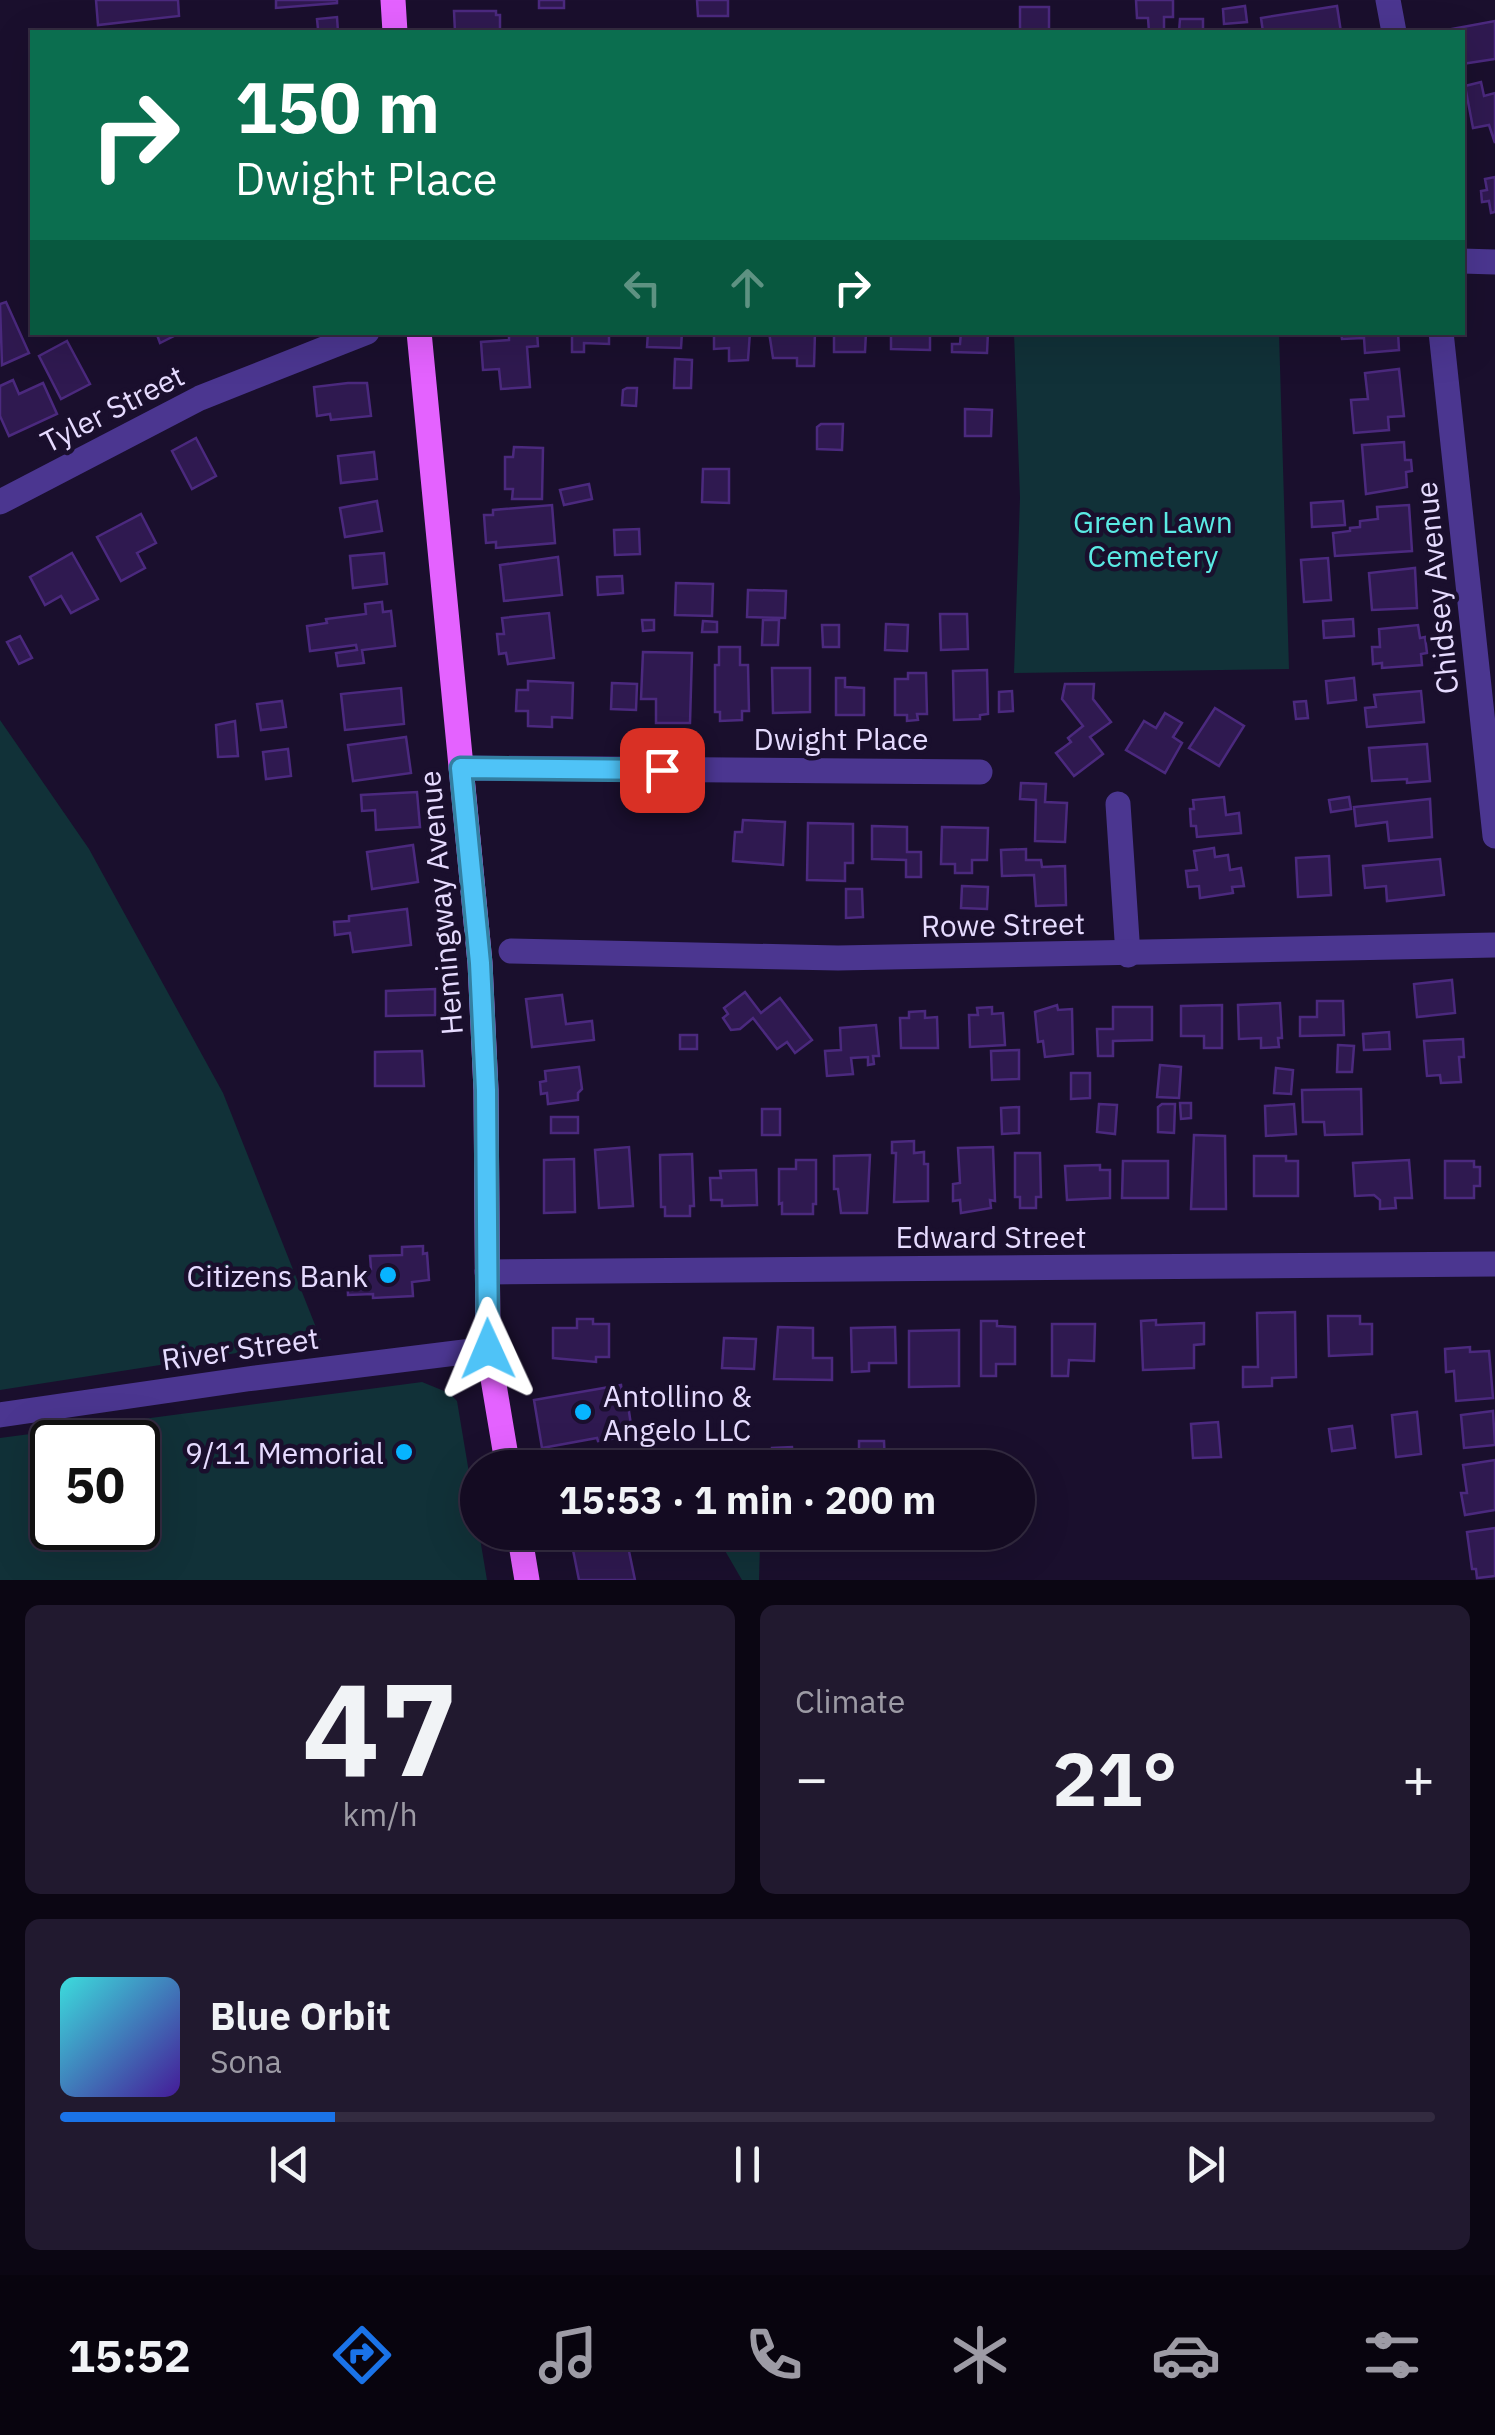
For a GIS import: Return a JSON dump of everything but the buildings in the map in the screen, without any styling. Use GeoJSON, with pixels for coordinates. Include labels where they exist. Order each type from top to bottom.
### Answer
{"type":"FeatureCollection","features":[{"type":"Feature","properties":{"kind":"main road"},"geometry":{"type":"LineString","coordinates":[[393,0],[395,30]]}},
{"type":"Feature","properties":{"kind":"main road","name":"Hemingway Avenue"},"geometry":{"type":"LineString","coordinates":[[418,335],[480,963],[486,1090],[488,1349],[505,1450]]}},
{"type":"Feature","properties":{"kind":"main road"},"geometry":{"type":"LineString","coordinates":[[522,1550],[527,1580]]}},
{"type":"Feature","properties":{"kind":"street"},"geometry":{"type":"LineString","coordinates":[[1388,0],[1394,30]]}},
{"type":"Feature","properties":{"kind":"street"},"geometry":{"type":"LineString","coordinates":[[1465,261],[1495,262]]}},
{"type":"Feature","properties":{"kind":"street","name":"Tyler Street"},"geometry":{"type":"LineString","coordinates":[[0,502],[200,398],[359,335]]}},
{"type":"Feature","properties":{"kind":"street","name":"Chidsey Avenue"},"geometry":{"type":"LineString","coordinates":[[1441,335],[1495,836]]}},
{"type":"Feature","properties":{"kind":"street","name":"Dwight Place"},"geometry":{"type":"LineString","coordinates":[[461,768],[980,772]]}},
{"type":"Feature","properties":{"kind":"street"},"geometry":{"type":"LineString","coordinates":[[1118,804],[1128,955]]}},
{"type":"Feature","properties":{"kind":"street","name":"Rowe Street"},"geometry":{"type":"LineString","coordinates":[[511,951],[838,958],[1495,946]]}},
{"type":"Feature","properties":{"kind":"street","name":"Edward Street"},"geometry":{"type":"LineString","coordinates":[[486,1272],[1495,1264]]}},
{"type":"Feature","properties":{"kind":"street","name":"River Street"},"geometry":{"type":"LineString","coordinates":[[0,1415],[488,1349]]}},
{"type":"Feature","properties":{"kind":"green space","name":"Green Lawn Cemetery"},"geometry":{"type":"Polygon","coordinates":[[[1014,335],[1279,335],[1289,669],[1014,673],[1020,498],[1014,335]]]}},
{"type":"Feature","properties":{"kind":"green space"},"geometry":{"type":"Polygon","coordinates":[[[0,720],[89,849],[223,1093],[321,1340],[0,1390],[0,720]]]}},
{"type":"Feature","properties":{"kind":"green space"},"geometry":{"type":"Polygon","coordinates":[[[422,1382],[449,1393],[457,1401],[465,1450],[460,1450],[460,1550],[482,1550],[487,1580],[0,1580],[0,1438],[30,1434],[30,1550],[160,1550],[160,1420],[136,1420],[422,1382]]]}},
{"type":"Feature","properties":{"kind":"green space"},"geometry":{"type":"Polygon","coordinates":[[[725,1550],[760,1550],[759,1580],[742,1580],[725,1550]]]}},
{"type":"Feature","properties":{"kind":"place","name":"Citizens Bank"},"geometry":{"type":"Point","coordinates":[388,1275]}},
{"type":"Feature","properties":{"kind":"place","name":"Antollino & Angelo LLC"},"geometry":{"type":"Point","coordinates":[583,1412]}},
{"type":"Feature","properties":{"kind":"place","name":"9/11 Memorial"},"geometry":{"type":"Point","coordinates":[404,1452]}},
{"type":"Feature","properties":{"kind":"route"},"geometry":{"type":"LineString","coordinates":[[488,1349],[486,1090],[480,963],[461,768],[662,770]]}}]}
